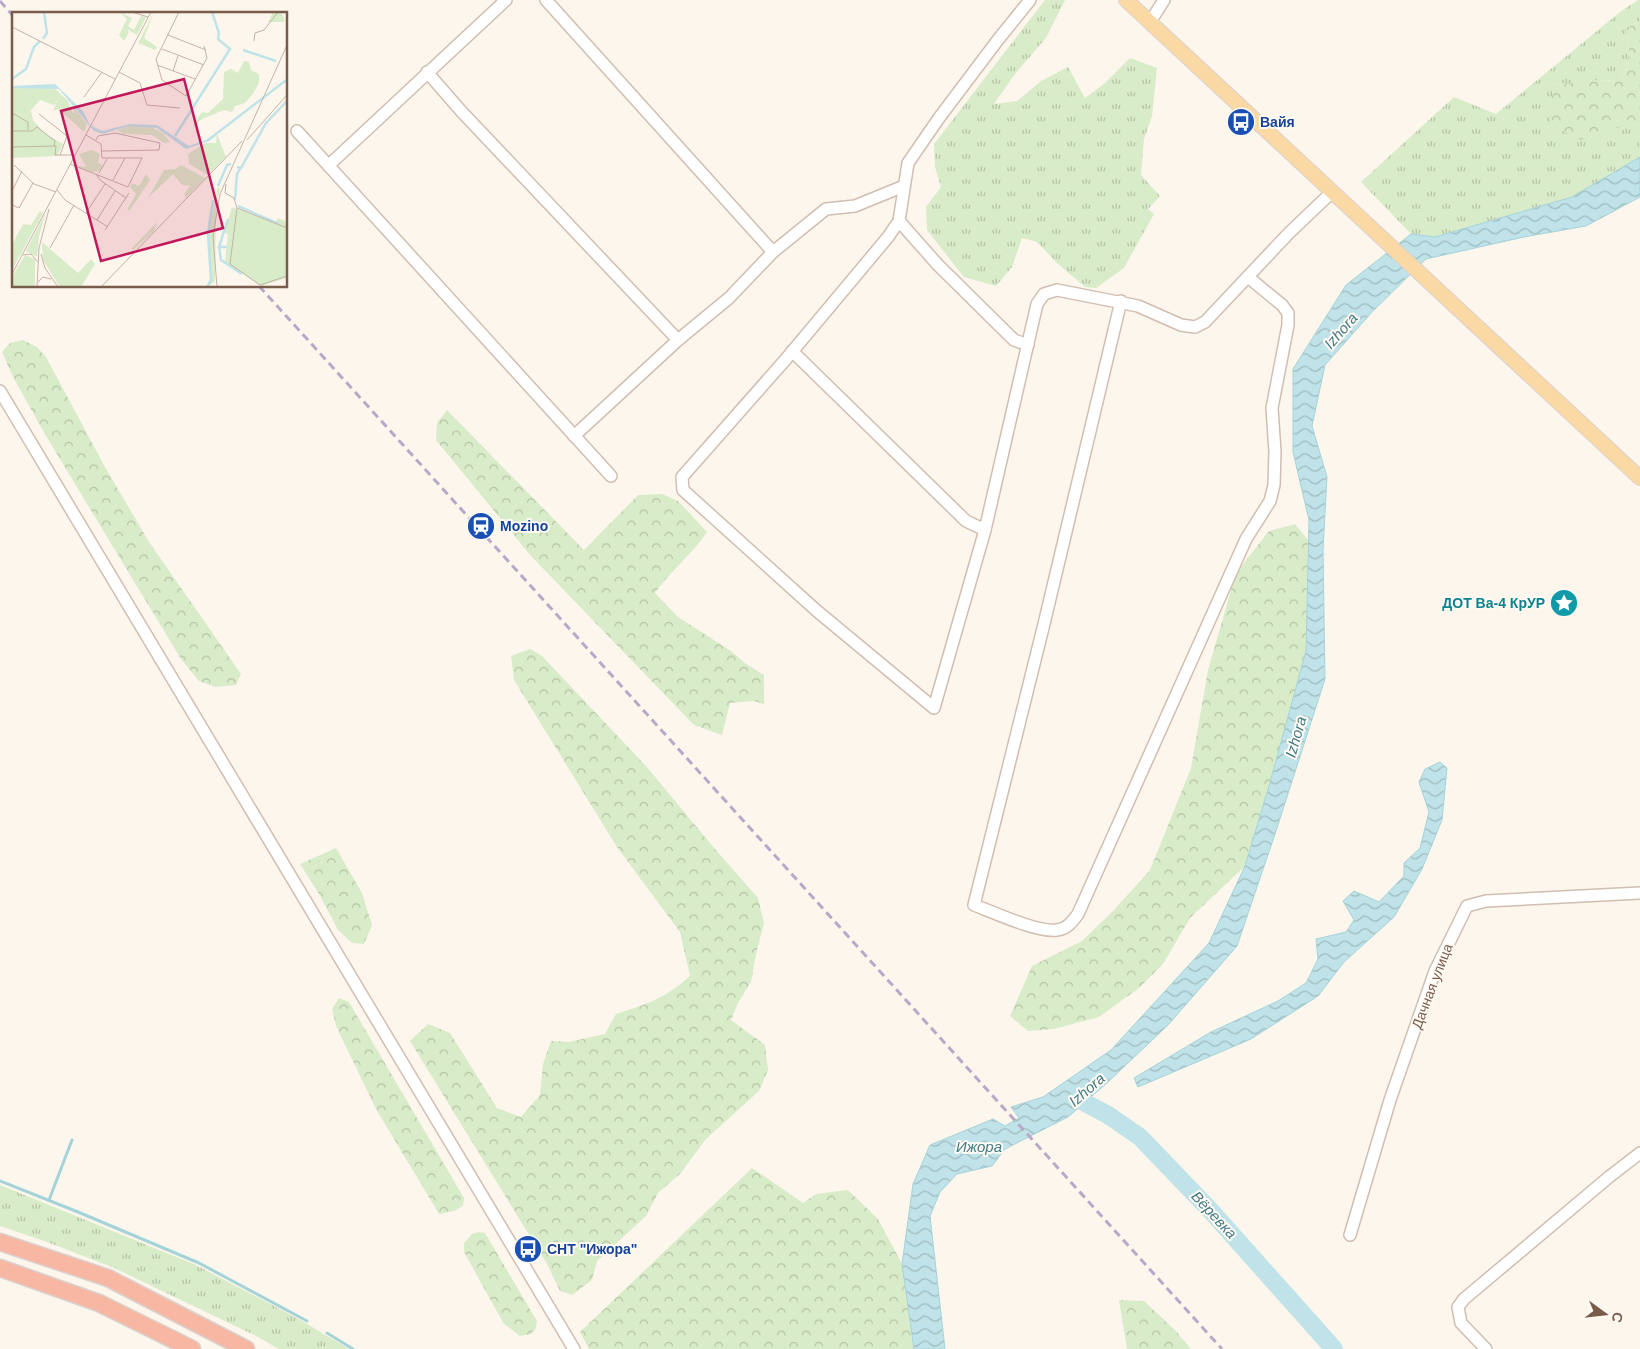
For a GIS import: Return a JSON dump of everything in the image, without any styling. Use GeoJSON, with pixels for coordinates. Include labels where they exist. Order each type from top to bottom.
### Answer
{"type":"FeatureCollection","features":[{"type":"Feature","properties":{"kind":"highway"},"geometry":{"type":"LineString","coordinates":[[0,1242],[108,1278],[246,1349]]}},
{"type":"Feature","properties":{"kind":"highway"},"geometry":{"type":"LineString","coordinates":[[0,1268],[99,1303],[192,1349]]}},
{"type":"Feature","properties":{"kind":"main road"},"geometry":{"type":"LineString","coordinates":[[1126,0],[1640,478]]}},
{"type":"Feature","properties":{"kind":"street"},"geometry":{"type":"LineString","coordinates":[[329,165],[506,0]]}},
{"type":"Feature","properties":{"kind":"street"},"geometry":{"type":"LineString","coordinates":[[546,0],[773,252]]}},
{"type":"Feature","properties":{"kind":"street"},"geometry":{"type":"LineString","coordinates":[[1030,0],[985,56],[908,163],[899,222],[792,351],[682,477],[683,490],[816,611],[934,708],[985,530],[1037,304],[1044,294],[1057,290],[1121,301],[1138,306],[1181,325],[1194,327],[1205,322],[1289,232],[1332,192]]}},
{"type":"Feature","properties":{"kind":"street"},"geometry":{"type":"LineString","coordinates":[[1150,22],[1164,0]]}},
{"type":"Feature","properties":{"kind":"street"},"geometry":{"type":"LineString","coordinates":[[427,72],[678,340]]}},
{"type":"Feature","properties":{"kind":"street"},"geometry":{"type":"LineString","coordinates":[[297,131],[611,476]]}},
{"type":"Feature","properties":{"kind":"street"},"geometry":{"type":"LineString","coordinates":[[574,436],[678,340],[728,298],[773,252],[826,209],[855,206],[904,186]]}},
{"type":"Feature","properties":{"kind":"street"},"geometry":{"type":"LineString","coordinates":[[899,222],[938,265],[1014,340],[1028,345]]}},
{"type":"Feature","properties":{"kind":"street"},"geometry":{"type":"LineString","coordinates":[[1121,301],[1044,624],[974,905],[1043,930],[1058,930],[1069,925],[1078,914],[1246,539],[1270,501],[1274,485],[1275,452],[1272,408],[1288,325],[1288,313],[1282,305],[1248,277]]}},
{"type":"Feature","properties":{"kind":"street"},"geometry":{"type":"LineString","coordinates":[[792,351],[966,521],[985,530]]}},
{"type":"Feature","properties":{"kind":"street"},"geometry":{"type":"LineString","coordinates":[[0,392],[573,1348]]}},
{"type":"Feature","properties":{"kind":"street","name":"Дачная улица"},"geometry":{"type":"LineString","coordinates":[[1350,1235],[1390,1100],[1435,971],[1467,906],[1486,901],[1640,893]]}},
{"type":"Feature","properties":{"kind":"street"},"geometry":{"type":"LineString","coordinates":[[1486,1349],[1461,1323],[1458,1307],[1464,1299],[1609,1176],[1640,1153]]}},
{"type":"Feature","properties":{"kind":"green space"},"geometry":{"type":"Polygon","coordinates":[[[1045,0],[1065,0],[1046,38],[1015,74],[994,104],[1017,101],[1041,81],[1068,67],[1085,98],[1104,84],[1130,58],[1157,68],[1152,116],[1144,139],[1141,175],[1160,196],[1148,209],[1154,214],[1124,268],[1096,288],[1085,287],[1057,263],[1037,242],[1022,238],[1012,267],[996,286],[964,277],[927,230],[926,207],[941,187],[935,167],[934,144],[1045,0]]]}},
{"type":"Feature","properties":{"kind":"green space"},"geometry":{"type":"Polygon","coordinates":[[[1640,0],[1640,21],[1626,28],[1630,60],[1622,80],[1581,81],[1553,85],[1625,124],[1640,120],[1640,157],[1572,197],[1435,237],[1411,234],[1361,182],[1454,97],[1496,114],[1620,12],[1640,0]]]}},
{"type":"Feature","properties":{"kind":"green space"},"geometry":{"type":"Polygon","coordinates":[[[1640,21],[1640,120],[1581,140],[1550,125],[1553,85],[1581,81],[1622,80],[1630,60],[1626,28],[1640,21]]]}},
{"type":"Feature","properties":{"kind":"green space"},"geometry":{"type":"Polygon","coordinates":[[[23,340],[37,347],[46,357],[105,467],[149,542],[241,674],[236,685],[215,687],[199,681],[181,659],[46,436],[13,377],[2,352],[10,343],[23,340]]]}},
{"type":"Feature","properties":{"kind":"green space"},"geometry":{"type":"Polygon","coordinates":[[[447,410],[584,550],[638,495],[662,494],[678,501],[707,532],[655,593],[678,617],[764,675],[764,704],[754,701],[730,703],[722,735],[694,725],[531,556],[436,440],[437,423],[447,410]]]}},
{"type":"Feature","properties":{"kind":"green space"},"geometry":{"type":"Polygon","coordinates":[[[1295,524],[1308,540],[1306,651],[1269,787],[1245,866],[1190,918],[1163,964],[1139,988],[1099,1017],[1054,1029],[1028,1031],[1010,1016],[1032,966],[1082,941],[1114,910],[1150,870],[1191,768],[1208,670],[1236,573],[1269,531],[1295,524]]]}},
{"type":"Feature","properties":{"kind":"green space"},"geometry":{"type":"Polygon","coordinates":[[[530,649],[542,656],[646,766],[758,898],[764,923],[751,982],[738,1003],[731,1020],[765,1045],[768,1070],[759,1091],[705,1140],[680,1174],[658,1193],[646,1216],[597,1261],[592,1280],[572,1295],[560,1291],[547,1264],[410,1041],[428,1024],[450,1033],[497,1108],[521,1117],[540,1095],[543,1064],[551,1041],[569,1042],[605,1034],[616,1014],[656,1000],[690,976],[680,932],[617,847],[514,680],[511,656],[530,649]]]}},
{"type":"Feature","properties":{"kind":"green space"},"geometry":{"type":"Polygon","coordinates":[[[336,848],[362,893],[372,925],[364,944],[352,943],[338,930],[300,864],[336,848]]]}},
{"type":"Feature","properties":{"kind":"green space"},"geometry":{"type":"Polygon","coordinates":[[[339,998],[349,1002],[464,1198],[463,1206],[454,1211],[439,1214],[376,1109],[336,1026],[332,1009],[339,998]]]}},
{"type":"Feature","properties":{"kind":"green space"},"geometry":{"type":"Polygon","coordinates":[[[752,1168],[803,1203],[816,1194],[848,1190],[878,1219],[902,1264],[914,1349],[589,1349],[580,1332],[752,1168]]]}},
{"type":"Feature","properties":{"kind":"green space"},"geometry":{"type":"Polygon","coordinates":[[[0,1185],[196,1265],[297,1318],[349,1349],[279,1349],[256,1336],[112,1267],[0,1226],[0,1185]]]}},
{"type":"Feature","properties":{"kind":"green space"},"geometry":{"type":"Polygon","coordinates":[[[485,1233],[537,1321],[536,1328],[531,1334],[520,1336],[504,1324],[464,1252],[464,1243],[472,1234],[485,1233]]]}},
{"type":"Feature","properties":{"kind":"green space"},"geometry":{"type":"Polygon","coordinates":[[[1119,1300],[1144,1301],[1176,1331],[1191,1349],[1127,1349],[1119,1300]]]}},
{"type":"Feature","properties":{"kind":"water","name":"Ижора"},"geometry":{"type":"Polygon","coordinates":[[[1640,157],[1640,197],[1586,226],[1524,237],[1426,259],[1372,312],[1325,365],[1312,426],[1327,477],[1323,550],[1325,679],[1237,946],[1168,1025],[1068,1117],[1005,1149],[992,1166],[957,1174],[940,1192],[930,1216],[945,1349],[914,1349],[902,1264],[913,1184],[930,1145],[993,1119],[1005,1126],[1019,1118],[1011,1107],[1043,1097],[1111,1050],[1209,943],[1245,866],[1306,651],[1309,520],[1293,452],[1293,369],[1346,285],[1411,234],[1435,237],[1572,197],[1640,157]]]}},
{"type":"Feature","properties":{"kind":"water"},"geometry":{"type":"Polygon","coordinates":[[[1440,762],[1447,768],[1442,820],[1422,869],[1394,917],[1344,962],[1318,996],[1251,1039],[1138,1087],[1134,1078],[1211,1032],[1278,1001],[1306,983],[1318,959],[1316,939],[1346,932],[1354,920],[1343,901],[1354,891],[1379,902],[1404,876],[1404,863],[1420,848],[1429,812],[1419,782],[1425,769],[1440,762]]]}},
{"type":"Feature","properties":{"kind":"waterway","name":"Вёревка"},"geometry":{"type":"LineString","coordinates":[[1078,1099],[1108,1115],[1140,1137],[1211,1211],[1334,1349]]}},
{"type":"Feature","properties":{"kind":"waterway"},"geometry":{"type":"LineString","coordinates":[[49,1200],[72,1140]]}},
{"type":"Feature","properties":{"kind":"waterway"},"geometry":{"type":"LineString","coordinates":[[0,1181],[199,1263],[307,1321]]}},
{"type":"Feature","properties":{"kind":"waterway"},"geometry":{"type":"LineString","coordinates":[[327,1333],[353,1349]]}},
{"type":"Feature","properties":{"kind":"railway"},"geometry":{"type":"LineString","coordinates":[[0,1],[12,15]]}},
{"type":"Feature","properties":{"kind":"railway"},"geometry":{"type":"LineString","coordinates":[[261,288],[1222,1349]]}},
{"type":"Feature","properties":{"kind":"place","name":"Вайя"},"geometry":{"type":"Point","coordinates":[1241,122]}},
{"type":"Feature","properties":{"kind":"place","name":"Mozino"},"geometry":{"type":"Point","coordinates":[481,526]}},
{"type":"Feature","properties":{"kind":"place","name":"ДОТ Ва-4 КрУР"},"geometry":{"type":"Point","coordinates":[1564,603]}},
{"type":"Feature","properties":{"kind":"place","name":"СНТ \"Ижора\""},"geometry":{"type":"Point","coordinates":[528,1249]}},
{"type":"Feature","properties":{"kind":"water label","name":"Izhora"},"geometry":{"type":"Point","coordinates":[1341,331]}},
{"type":"Feature","properties":{"kind":"water label","name":"Izhora"},"geometry":{"type":"Point","coordinates":[1296,737]}},
{"type":"Feature","properties":{"kind":"water label","name":"Izhora"},"geometry":{"type":"Point","coordinates":[1087,1090]}}]}
